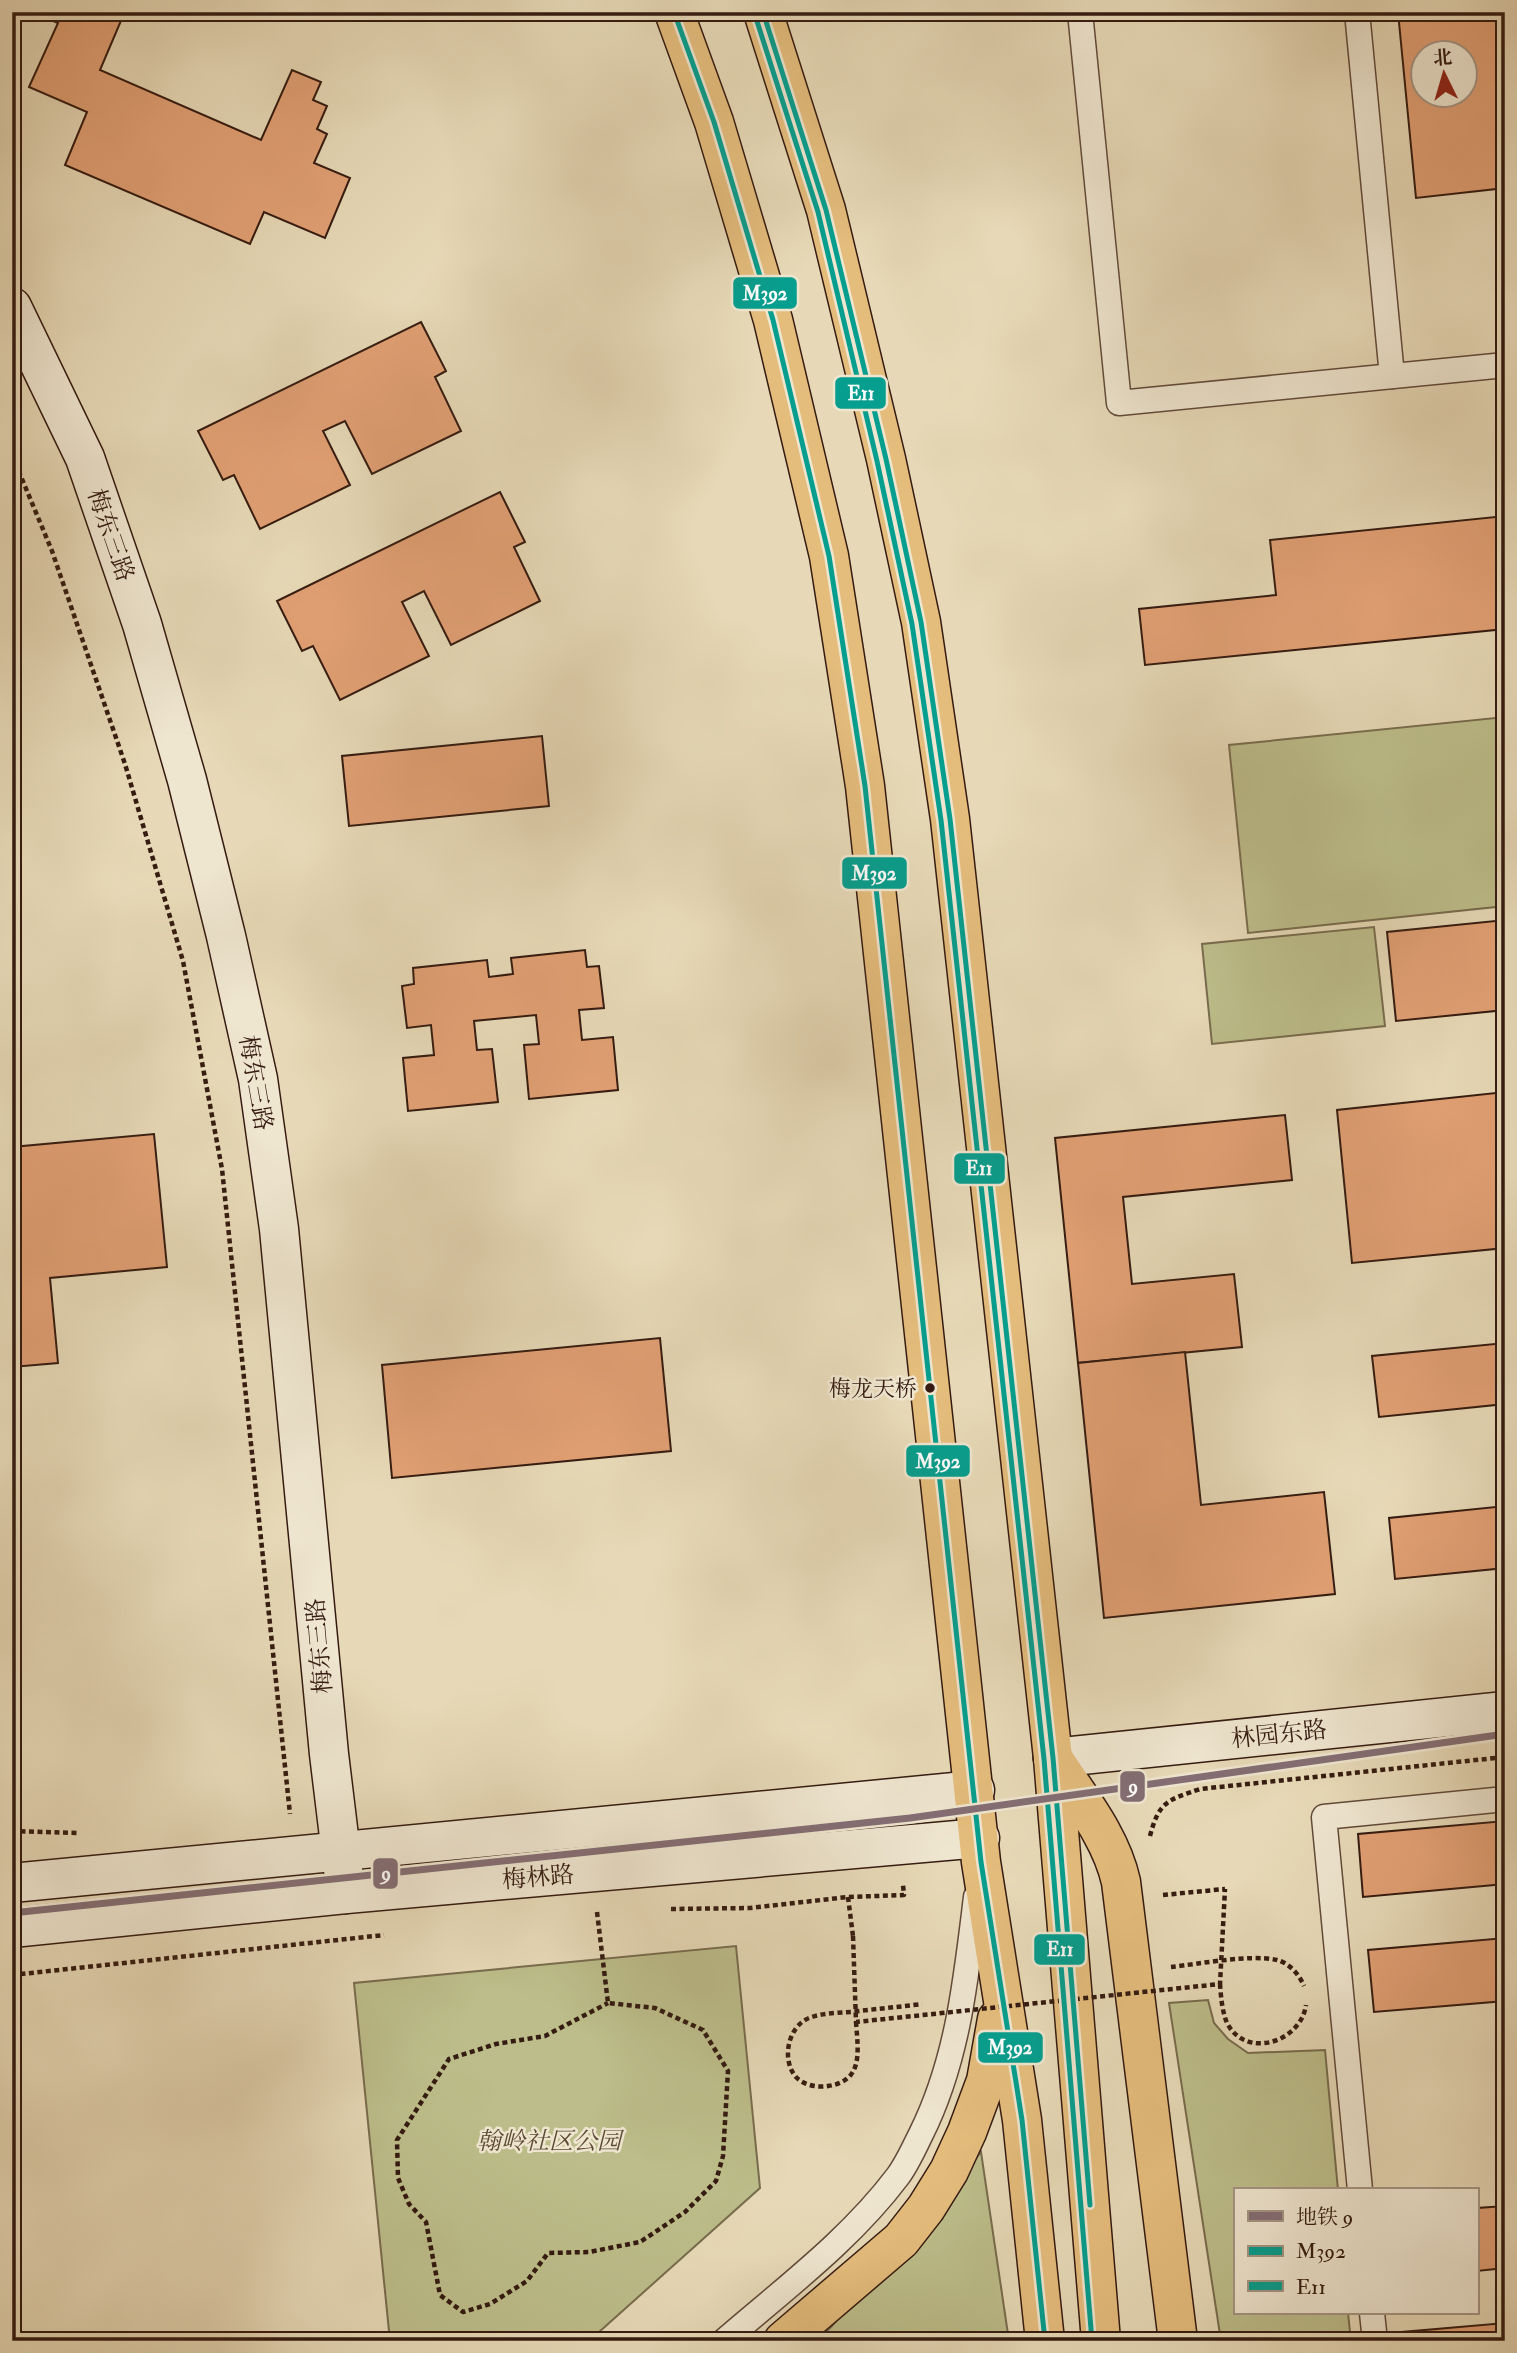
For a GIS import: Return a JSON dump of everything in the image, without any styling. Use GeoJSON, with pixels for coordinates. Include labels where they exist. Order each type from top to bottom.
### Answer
{"type":"FeatureCollection","features":[{"type":"Feature","properties":{"kind":"main road"},"geometry":{"type":"LineString","coordinates":[[674,12],[714,122],[772,320],[829,556],[865,786],[981,1850],[1022,2120],[1045,2341]]}},
{"type":"Feature","properties":{"kind":"main road"},"geometry":{"type":"LineString","coordinates":[[763,12],[826,210],[886,459],[921,622],[950,819],[1053,1758],[1101,2341]]}},
{"type":"Feature","properties":{"kind":"main road"},"geometry":{"type":"LineString","coordinates":[[1053,1758],[1105,1838],[1118,1871],[1178,2341]]}},
{"type":"Feature","properties":{"kind":"main road"},"geometry":{"type":"LineString","coordinates":[[783,2341],[901,2240],[926,2208],[949,2171],[986,2081],[1002,1989]]}},
{"type":"Feature","properties":{"kind":"street","name":"梅东三路"},"geometry":{"type":"LineString","coordinates":[[12,307],[85,458],[142,624],[187,780],[258,1079],[279,1229],[328,1740],[346,1894]]}},
{"type":"Feature","properties":{"kind":"street","name":"林园东路"},"geometry":{"type":"LineString","coordinates":[[1053,1758],[1505,1711]]}},
{"type":"Feature","properties":{"kind":"street","name":"梅林路"},"geometry":{"type":"LineString","coordinates":[[12,1883],[975,1790]]}},
{"type":"Feature","properties":{"kind":"street","name":"梅林路"},"geometry":{"type":"LineString","coordinates":[[12,1928],[346,1894],[981,1850]]}},
{"type":"Feature","properties":{"kind":"lane"},"geometry":{"type":"LineString","coordinates":[[1080,12],[1119,403],[1505,365]]}},
{"type":"Feature","properties":{"kind":"lane"},"geometry":{"type":"LineString","coordinates":[[1357,12],[1392,376]]}},
{"type":"Feature","properties":{"kind":"lane"},"geometry":{"type":"LineString","coordinates":[[1360,2188],[1324,1817],[1505,1799]]}},
{"type":"Feature","properties":{"kind":"lane"},"geometry":{"type":"LineString","coordinates":[[724,2341],[844,2237],[900,2174],[916,2145],[944,2080],[955,2042],[981,1850]]}},
{"type":"Feature","properties":{"kind":"lane"},"geometry":{"type":"LineString","coordinates":[[1372,2314],[1375,2341]]}},
{"type":"Feature","properties":{"kind":"path"},"geometry":{"type":"LineString","coordinates":[[12,454],[52,551],[125,764],[183,961],[222,1170],[289,1814]]}},
{"type":"Feature","properties":{"kind":"path"},"geometry":{"type":"LineString","coordinates":[[1148,1842],[1154,1818],[1168,1800],[1200,1789],[1505,1757]]}},
{"type":"Feature","properties":{"kind":"path"},"geometry":{"type":"LineString","coordinates":[[1155,1896],[1225,1889],[1220,1984],[1222,2008],[1228,2025],[1242,2038],[1259,2043],[1277,2041],[1293,2032],[1304,2016],[1307,1998]]}},
{"type":"Feature","properties":{"kind":"path"},"geometry":{"type":"LineString","coordinates":[[659,1909],[750,1908],[848,1897],[904,1895]]}},
{"type":"Feature","properties":{"kind":"path"},"geometry":{"type":"LineString","coordinates":[[848,1897],[853,1936],[856,2022],[858,2055],[855,2070],[842,2084],[822,2087],[805,2083],[796,2077],[789,2064],[787,2049],[792,2034],[806,2019],[824,2014],[844,2012],[922,2004]]}},
{"type":"Feature","properties":{"kind":"path"},"geometry":{"type":"LineString","coordinates":[[583,1913],[609,1911]]}},
{"type":"Feature","properties":{"kind":"path"},"geometry":{"type":"LineString","coordinates":[[597,1912],[608,2003]]}},
{"type":"Feature","properties":{"kind":"path"},"geometry":{"type":"LineString","coordinates":[[12,1975],[393,1934]]}},
{"type":"Feature","properties":{"kind":"path"},"geometry":{"type":"LineString","coordinates":[[1163,1968],[1256,1959],[1278,1960],[1294,1970],[1305,1991]]}},
{"type":"Feature","properties":{"kind":"path"},"geometry":{"type":"LineString","coordinates":[[856,2022],[1220,1984]]}},
{"type":"Feature","properties":{"kind":"path"},"geometry":{"type":"LineString","coordinates":[[608,2003],[655,2008],[703,2030],[728,2071],[723,2155],[716,2181],[685,2212],[640,2242],[589,2252],[548,2253],[527,2281],[490,2304],[463,2312],[440,2295],[426,2222],[409,2204],[398,2178],[397,2140],[449,2059],[496,2044],[545,2036],[608,2003]]}},
{"type":"Feature","properties":{"kind":"green space"},"geometry":{"type":"Polygon","coordinates":[[[1505,717],[1505,906],[1248,933],[1229,745],[1505,717]]]}},
{"type":"Feature","properties":{"kind":"green space"},"geometry":{"type":"Polygon","coordinates":[[[1374,927],[1385,1026],[1212,1044],[1202,944],[1374,927]]]}},
{"type":"Feature","properties":{"kind":"green space","name":"翰岭社区公园"},"geometry":{"type":"Polygon","coordinates":[[[736,1946],[760,2188],[589,2341],[390,2341],[354,1983],[736,1946]]]}},
{"type":"Feature","properties":{"kind":"green space"},"geometry":{"type":"Polygon","coordinates":[[[1208,2000],[1214,2023],[1228,2039],[1248,2053],[1325,2050],[1338,2188],[1234,2188],[1234,2314],[1348,2314],[1351,2341],[1221,2341],[1169,2003],[1208,2000]]]}},
{"type":"Feature","properties":{"kind":"green space"},"geometry":{"type":"Polygon","coordinates":[[[981,2152],[1009,2341],[816,2341],[831,2327],[981,2152]]]}},
{"type":"Feature","properties":{"kind":"building"},"geometry":{"type":"Polygon","coordinates":[[[48,12],[114,12],[123,16],[100,70],[261,140],[292,70],[321,82],[313,100],[327,106],[317,129],[327,134],[314,163],[350,178],[325,238],[264,212],[250,244],[65,165],[87,112],[29,87],[58,23],[46,18],[48,12]]]}},
{"type":"Feature","properties":{"kind":"building"},"geometry":{"type":"Polygon","coordinates":[[[1398,12],[1505,12],[1505,188],[1416,198],[1398,12]]]}},
{"type":"Feature","properties":{"kind":"building"},"geometry":{"type":"Polygon","coordinates":[[[421,322],[446,371],[435,377],[461,431],[372,474],[345,421],[323,431],[350,485],[260,529],[234,475],[223,480],[198,431],[421,322]]]}},
{"type":"Feature","properties":{"kind":"building"},"geometry":{"type":"Polygon","coordinates":[[[500,492],[525,542],[514,547],[540,601],[451,645],[424,591],[402,602],[429,656],[340,700],[313,646],[302,651],[277,601],[500,492]]]}},
{"type":"Feature","properties":{"kind":"building"},"geometry":{"type":"Polygon","coordinates":[[[1505,516],[1505,629],[1145,665],[1139,609],[1276,595],[1270,540],[1505,516]]]}},
{"type":"Feature","properties":{"kind":"building"},"geometry":{"type":"Polygon","coordinates":[[[542,736],[549,806],[349,826],[342,756],[542,736]]]}},
{"type":"Feature","properties":{"kind":"building"},"geometry":{"type":"Polygon","coordinates":[[[1505,920],[1505,1010],[1396,1021],[1387,932],[1505,920]]]}},
{"type":"Feature","properties":{"kind":"building"},"geometry":{"type":"Polygon","coordinates":[[[585,950],[587,967],[599,966],[604,1008],[579,1010],[582,1040],[613,1037],[618,1090],[529,1099],[524,1045],[539,1044],[536,1015],[474,1021],[477,1050],[492,1049],[498,1102],[408,1111],[403,1058],[434,1055],[431,1025],[407,1028],[402,986],[414,984],[413,968],[487,960],[489,977],[513,974],[511,958],[585,950]]]}},
{"type":"Feature","properties":{"kind":"building"},"geometry":{"type":"Polygon","coordinates":[[[1505,1092],[1505,1248],[1352,1263],[1337,1110],[1505,1092]]]}},
{"type":"Feature","properties":{"kind":"building"},"geometry":{"type":"Polygon","coordinates":[[[1285,1115],[1292,1180],[1123,1197],[1132,1284],[1234,1274],[1242,1347],[1078,1363],[1055,1138],[1285,1115]]]}},
{"type":"Feature","properties":{"kind":"building"},"geometry":{"type":"Polygon","coordinates":[[[154,1134],[167,1267],[50,1278],[58,1363],[12,1367],[12,1147],[154,1134]]]}},
{"type":"Feature","properties":{"kind":"building"},"geometry":{"type":"Polygon","coordinates":[[[660,1338],[671,1451],[392,1478],[382,1365],[660,1338]]]}},
{"type":"Feature","properties":{"kind":"building"},"geometry":{"type":"Polygon","coordinates":[[[1505,1343],[1505,1404],[1379,1417],[1372,1356],[1505,1343]]]}},
{"type":"Feature","properties":{"kind":"building"},"geometry":{"type":"Polygon","coordinates":[[[1185,1352],[1201,1505],[1324,1492],[1335,1594],[1104,1618],[1078,1363],[1185,1352]]]}},
{"type":"Feature","properties":{"kind":"building"},"geometry":{"type":"Polygon","coordinates":[[[1505,1506],[1505,1568],[1395,1579],[1389,1518],[1505,1506]]]}},
{"type":"Feature","properties":{"kind":"building"},"geometry":{"type":"Polygon","coordinates":[[[1505,1821],[1505,1884],[1363,1897],[1358,1834],[1505,1821]]]}},
{"type":"Feature","properties":{"kind":"building"},"geometry":{"type":"Polygon","coordinates":[[[1505,1938],[1505,2001],[1374,2012],[1368,1950],[1505,1938]]]}},
{"type":"Feature","properties":{"kind":"building"},"geometry":{"type":"Polygon","coordinates":[[[1505,2206],[1505,2268],[1478,2271],[1478,2208],[1505,2206]]]}},
{"type":"Feature","properties":{"kind":"building"},"geometry":{"type":"Polygon","coordinates":[[[1505,2323],[1505,2341],[1403,2341],[1402,2332],[1505,2323]]]}},
{"type":"Feature","properties":{"kind":"metro line","name":"9"},"geometry":{"type":"LineString","coordinates":[[12,1913],[910,1818],[1505,1734]]}},
{"type":"Feature","properties":{"kind":"transit line","name":"M392"},"geometry":{"type":"LineString","coordinates":[[674,12],[714,122],[773,320],[829,556],[865,786],[981,1862],[1022,2120],[1045,2341]]}},
{"type":"Feature","properties":{"kind":"transit line","name":"M392"},"geometry":{"type":"LineString","coordinates":[[763,12],[826,210],[886,459],[921,622],[950,819],[1053,1758],[1090,2205]]}},
{"type":"Feature","properties":{"kind":"transit line","name":"E11"},"geometry":{"type":"LineString","coordinates":[[755,15],[818,212],[877,461],[912,624],[941,820],[1044,1759],[1092,2341]]}},
{"type":"Feature","properties":{"kind":"place","name":"梅龙天桥"},"geometry":{"type":"Point","coordinates":[930,1388]}}]}
